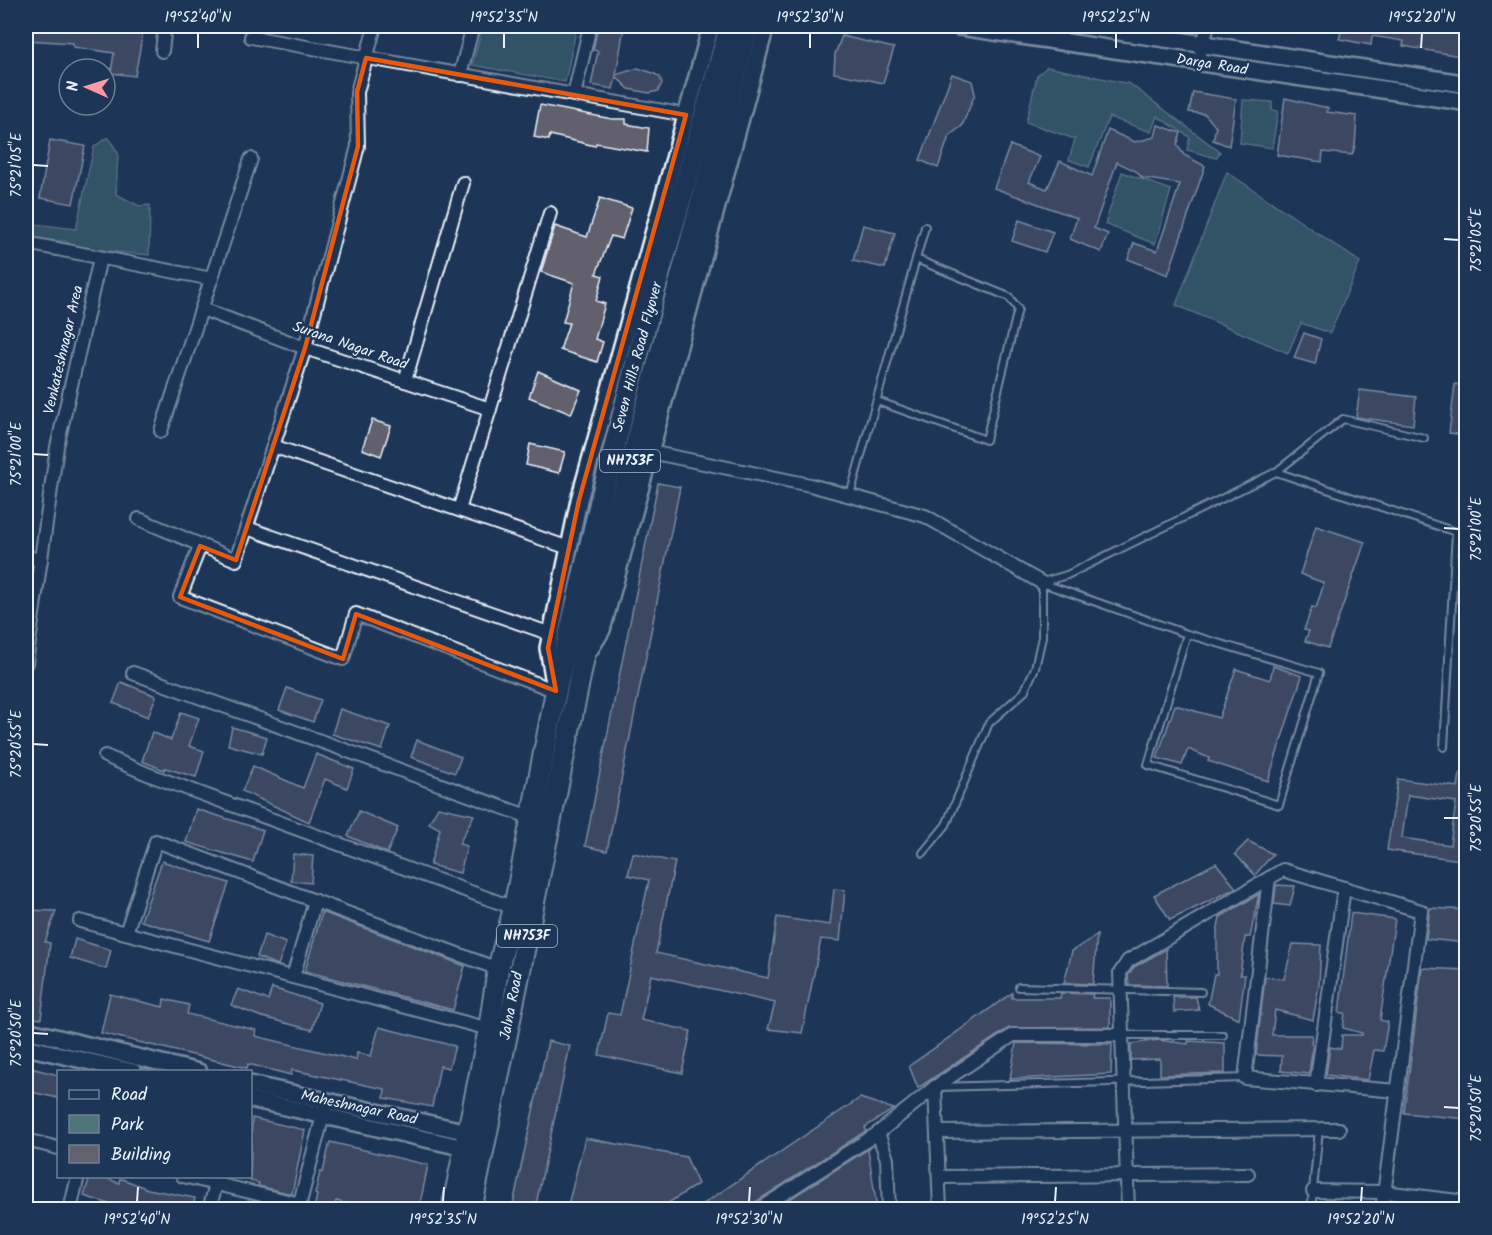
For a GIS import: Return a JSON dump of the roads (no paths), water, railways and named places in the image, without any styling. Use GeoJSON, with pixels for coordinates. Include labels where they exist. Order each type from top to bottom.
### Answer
{"type":"FeatureCollection","features":[{"type":"Feature","properties":{"kind":"highway","name":"Seven Hills Road Flyover"},"geometry":{"type":"LineString","coordinates":[[556,691],[601,499],[654,293],[730,26]]}},
{"type":"Feature","properties":{"kind":"highway","name":"Seven Hills Road Flyover"},"geometry":{"type":"LineString","coordinates":[[582,662],[637,436],[748,26]]}},
{"type":"Feature","properties":{"kind":"highway","name":"Jalna Road"},"geometry":{"type":"LineString","coordinates":[[471,1209],[582,662]]}},
{"type":"Feature","properties":{"kind":"highway","name":"Jalna Road"},"geometry":{"type":"LineString","coordinates":[[452,1209],[489,1029],[498,969],[514,908],[556,691]]}},
{"type":"Feature","properties":{"kind":"main road","name":"Darga Road"},"geometry":{"type":"LineString","coordinates":[[957,26],[1467,102]]}},
{"type":"Feature","properties":{"kind":"main road","name":"Darga Road"},"geometry":{"type":"LineString","coordinates":[[1082,26],[1108,27],[1467,84]]}},
{"type":"Feature","properties":{"kind":"street"},"geometry":{"type":"LineString","coordinates":[[162,51],[165,26]]}},
{"type":"Feature","properties":{"kind":"street"},"geometry":{"type":"LineString","coordinates":[[255,26],[251,37],[686,115]]}},
{"type":"Feature","properties":{"kind":"street"},"geometry":{"type":"LineString","coordinates":[[139,519],[236,560],[305,348],[358,146],[357,92],[375,26]]}},
{"type":"Feature","properties":{"kind":"street"},"geometry":{"type":"LineString","coordinates":[[460,75],[473,26]]}},
{"type":"Feature","properties":{"kind":"street"},"geometry":{"type":"LineString","coordinates":[[574,95],[590,26]]}},
{"type":"Feature","properties":{"kind":"street"},"geometry":{"type":"LineString","coordinates":[[556,691],[548,648],[579,500],[711,26]]}},
{"type":"Feature","properties":{"kind":"street"},"geometry":{"type":"LineString","coordinates":[[582,662],[602,630],[766,26]]}},
{"type":"Feature","properties":{"kind":"street"},"geometry":{"type":"LineString","coordinates":[[1197,63],[1208,26]]}},
{"type":"Feature","properties":{"kind":"street"},"geometry":{"type":"LineString","coordinates":[[161,431],[251,159]]}},
{"type":"Feature","properties":{"kind":"street"},"geometry":{"type":"LineString","coordinates":[[405,381],[463,183]]}},
{"type":"Feature","properties":{"kind":"street"},"geometry":{"type":"LineString","coordinates":[[459,510],[550,213]]}},
{"type":"Feature","properties":{"kind":"street"},"geometry":{"type":"LineString","coordinates":[[26,243],[212,279]]}},
{"type":"Feature","properties":{"kind":"street","name":"Venkateshnagar Area"},"geometry":{"type":"LineString","coordinates":[[26,663],[57,447],[100,258]]}},
{"type":"Feature","properties":{"kind":"street","name":"Surana Nagar Road"},"geometry":{"type":"LineString","coordinates":[[202,309],[305,348],[490,409]]}},
{"type":"Feature","properties":{"kind":"street"},"geometry":{"type":"LineString","coordinates":[[273,446],[569,548]]}},
{"type":"Feature","properties":{"kind":"street"},"geometry":{"type":"LineString","coordinates":[[650,452],[810,485],[925,516],[1042,583]]}},
{"type":"Feature","properties":{"kind":"street"},"geometry":{"type":"LineString","coordinates":[[247,528],[551,634]]}},
{"type":"Feature","properties":{"kind":"street"},"geometry":{"type":"LineString","coordinates":[[200,546],[180,597],[343,659],[356,614],[556,691]]}},
{"type":"Feature","properties":{"kind":"street"},"geometry":{"type":"LineString","coordinates":[[26,557],[41,560]]}},
{"type":"Feature","properties":{"kind":"street"},"geometry":{"type":"LineString","coordinates":[[133,673],[532,818]]}},
{"type":"Feature","properties":{"kind":"street"},"geometry":{"type":"LineString","coordinates":[[105,756],[514,908]]}},
{"type":"Feature","properties":{"kind":"street"},"geometry":{"type":"LineString","coordinates":[[126,933],[156,841],[498,969]]}},
{"type":"Feature","properties":{"kind":"street"},"geometry":{"type":"LineString","coordinates":[[1128,1209],[1120,974],[1128,961],[1283,870],[1420,911],[1382,1209]]}},
{"type":"Feature","properties":{"kind":"street"},"geometry":{"type":"LineString","coordinates":[[1269,878],[1245,1078],[1397,1091]]}},
{"type":"Feature","properties":{"kind":"street"},"geometry":{"type":"LineString","coordinates":[[1316,1085],[1344,888]]}},
{"type":"Feature","properties":{"kind":"street"},"geometry":{"type":"LineString","coordinates":[[292,977],[315,901]]}},
{"type":"Feature","properties":{"kind":"street"},"geometry":{"type":"LineString","coordinates":[[81,921],[489,1029]]}},
{"type":"Feature","properties":{"kind":"street"},"geometry":{"type":"LineString","coordinates":[[26,1030],[195,1070]]}},
{"type":"Feature","properties":{"kind":"street"},"geometry":{"type":"LineString","coordinates":[[758,1209],[878,1133],[935,1087],[1013,1035],[1122,1035]]}},
{"type":"Feature","properties":{"kind":"street"},"geometry":{"type":"LineString","coordinates":[[26,1047],[130,1070]]}},
{"type":"Feature","properties":{"kind":"street","name":"Maheshnagar Road"},"geometry":{"type":"LineString","coordinates":[[252,1085],[325,1108],[467,1140]]}},
{"type":"Feature","properties":{"kind":"street"},"geometry":{"type":"LineString","coordinates":[[935,1087],[940,1209]]}},
{"type":"Feature","properties":{"kind":"street","name":"Maheshnagar Road"},"geometry":{"type":"LineString","coordinates":[[252,1099],[325,1108]]}},
{"type":"Feature","properties":{"kind":"street"},"geometry":{"type":"LineString","coordinates":[[191,1178],[299,1206],[325,1108]]}},
{"type":"Feature","properties":{"kind":"street"},"geometry":{"type":"LineString","coordinates":[[937,1132],[1125,1128],[1339,1129]]}},
{"type":"Feature","properties":{"kind":"street"},"geometry":{"type":"LineString","coordinates":[[878,1133],[887,1159],[889,1209]]}},
{"type":"Feature","properties":{"kind":"street"},"geometry":{"type":"LineString","coordinates":[[26,1140],[57,1148]]}},
{"type":"Feature","properties":{"kind":"street"},"geometry":{"type":"LineString","coordinates":[[939,1177],[1248,1174]]}},
{"type":"Feature","properties":{"kind":"street"},"geometry":{"type":"LineString","coordinates":[[70,1209],[78,1178]]}},
{"type":"Feature","properties":{"kind":"street"},"geometry":{"type":"LineString","coordinates":[[209,1209],[216,1184]]}},
{"type":"Feature","properties":{"kind":"street"},"geometry":{"type":"LineString","coordinates":[[1313,1191],[1384,1192],[1467,1202]]}},
{"type":"Feature","properties":{"kind":"lane"},"geometry":{"type":"LineString","coordinates":[[850,495],[925,227]]}},
{"type":"Feature","properties":{"kind":"lane"},"geometry":{"type":"LineString","coordinates":[[877,401],[986,440],[1018,309],[1009,297],[916,259]]}},
{"type":"Feature","properties":{"kind":"lane"},"geometry":{"type":"LineString","coordinates":[[1042,583],[1066,575],[1276,472],[1343,419],[1424,438]]}},
{"type":"Feature","properties":{"kind":"lane"},"geometry":{"type":"LineString","coordinates":[[1276,472],[1456,532],[1444,747]]}},
{"type":"Feature","properties":{"kind":"lane"},"geometry":{"type":"LineString","coordinates":[[1042,583],[1187,634],[1318,673],[1279,805],[1148,765],[1187,634]]}},
{"type":"Feature","properties":{"kind":"lane"},"geometry":{"type":"LineString","coordinates":[[923,853],[946,825],[988,723],[1024,692],[1035,668],[1041,637],[1042,583]]}},
{"type":"Feature","properties":{"kind":"lane"},"geometry":{"type":"LineString","coordinates":[[1019,987],[1201,992]]}},
{"type":"Feature","properties":{"kind":"lane"},"geometry":{"type":"LineString","coordinates":[[1122,1035],[1223,1035]]}},
{"type":"Feature","properties":{"kind":"lane"},"geometry":{"type":"LineString","coordinates":[[935,1087],[1245,1078]]}},
{"type":"Feature","properties":{"kind":"lane"},"geometry":{"type":"LineString","coordinates":[[1311,1209],[1319,1129]]}}]}
